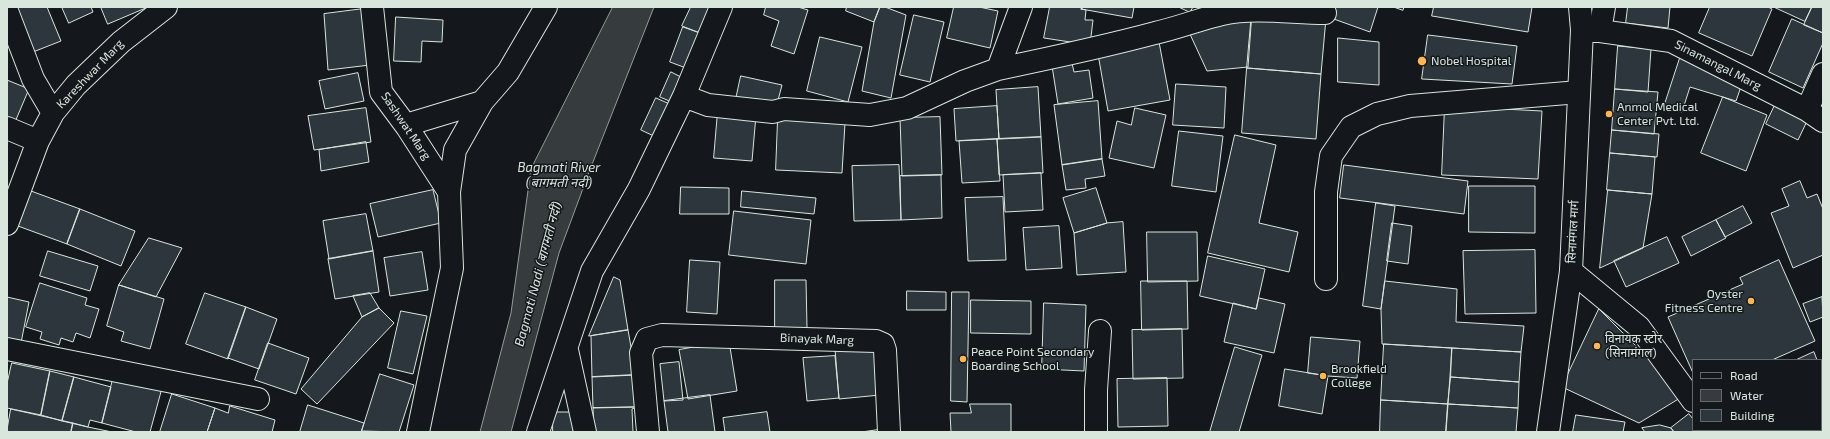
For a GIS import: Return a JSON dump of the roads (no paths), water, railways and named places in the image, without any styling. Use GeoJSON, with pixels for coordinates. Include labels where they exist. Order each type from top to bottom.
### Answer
{"type":"FeatureCollection","features":[{"type":"Feature","properties":{"kind":"street","name":"Kareshwar Marg"},"geometry":{"type":"LineString","coordinates":[[7,224],[38,141],[53,113],[76,85],[121,42],[166,7]]}},
{"type":"Feature","properties":{"kind":"street","name":"Sashwat Marg"},"geometry":{"type":"LineString","coordinates":[[372,7],[381,92],[406,125],[449,192]]}},
{"type":"Feature","properties":{"kind":"street"},"geometry":{"type":"LineString","coordinates":[[418,432],[452,268],[449,192],[455,150],[482,102],[508,72],[546,7]]}},
{"type":"Feature","properties":{"kind":"street"},"geometry":{"type":"LineString","coordinates":[[538,432],[567,350],[592,271],[638,189],[684,96],[721,7]]}},
{"type":"Feature","properties":{"kind":"street"},"geometry":{"type":"LineString","coordinates":[[998,69],[1021,7]]}},
{"type":"Feature","properties":{"kind":"street"},"geometry":{"type":"LineString","coordinates":[[1580,7],[1591,31]]}},
{"type":"Feature","properties":{"kind":"street"},"geometry":{"type":"LineString","coordinates":[[1591,31],[1604,7]]}},
{"type":"Feature","properties":{"kind":"street"},"geometry":{"type":"LineString","coordinates":[[684,96],[708,105],[773,112],[784,109],[870,115],[907,108],[965,81],[998,69],[1100,47],[1223,14],[1258,10],[1298,13],[1325,13]]}},
{"type":"Feature","properties":{"kind":"street"},"geometry":{"type":"LineString","coordinates":[[7,11],[33,79],[53,113]]}},
{"type":"Feature","properties":{"kind":"street","name":"सिनामंगल मार्ग"},"geometry":{"type":"LineString","coordinates":[[1548,432],[1571,271],[1579,92],[1591,31]]}},
{"type":"Feature","properties":{"kind":"street","name":"Sinamangal Marg"},"geometry":{"type":"LineString","coordinates":[[1591,31],[1671,41],[1815,116],[1823,74]]}},
{"type":"Feature","properties":{"kind":"street"},"geometry":{"type":"LineString","coordinates":[[1326,280],[1326,192],[1331,156],[1351,127],[1377,114],[1410,106],[1579,92]]}},
{"type":"Feature","properties":{"kind":"street"},"geometry":{"type":"LineString","coordinates":[[406,125],[482,102]]}},
{"type":"Feature","properties":{"kind":"street"},"geometry":{"type":"LineString","coordinates":[[7,128],[38,141]]}},
{"type":"Feature","properties":{"kind":"street"},"geometry":{"type":"LineString","coordinates":[[1571,271],[1638,327],[1692,400]]}},
{"type":"Feature","properties":{"kind":"street"},"geometry":{"type":"LineString","coordinates":[[1096,432],[1096,390],[1100,331]]}},
{"type":"Feature","properties":{"kind":"street","name":"Binayak Marg"},"geometry":{"type":"LineString","coordinates":[[648,432],[644,373],[641,353],[647,339],[662,335],[876,341],[883,344],[885,350],[889,432]]}},
{"type":"Feature","properties":{"kind":"street"},"geometry":{"type":"LineString","coordinates":[[7,349],[258,399]]}},
{"type":"Feature","properties":{"kind":"street"},"geometry":{"type":"LineString","coordinates":[[567,350],[585,432]]}},
{"type":"Feature","properties":{"kind":"water","name":"Bagmati River (बागमती नदी)"},"geometry":{"type":"Polygon","coordinates":[[[613,7],[654,7],[559,253],[511,432],[480,432],[511,313],[531,169],[613,7]]]}},
{"type":"Feature","properties":{"kind":"place","name":"Nobel Hospital"},"geometry":{"type":"Point","coordinates":[1422,61]}},
{"type":"Feature","properties":{"kind":"place","name":"Anmol Medical Center Pvt. Ltd."},"geometry":{"type":"Point","coordinates":[1609,114]}},
{"type":"Feature","properties":{"kind":"place","name":"Oyster Fitness Centre"},"geometry":{"type":"Point","coordinates":[1751,301]}},
{"type":"Feature","properties":{"kind":"place","name":"विनायक स्टोर (सिनामंगल)"},"geometry":{"type":"Point","coordinates":[1597,346]}},
{"type":"Feature","properties":{"kind":"place","name":"Peace Point Secondary Boarding School"},"geometry":{"type":"Point","coordinates":[963,359]}},
{"type":"Feature","properties":{"kind":"place","name":"Brookfield College"},"geometry":{"type":"Point","coordinates":[1323,376]}},
{"type":"Feature","properties":{"kind":"water label","name":"Bagmati Nadi (बागमती नदी)"},"geometry":{"type":"Point","coordinates":[538,274]}}]}
